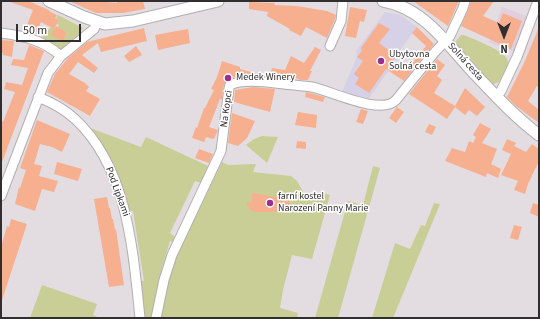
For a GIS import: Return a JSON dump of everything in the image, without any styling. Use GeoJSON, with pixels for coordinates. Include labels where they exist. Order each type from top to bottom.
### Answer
{"type":"FeatureCollection","features":[{"type":"Feature","properties":{"kind":"street"},"geometry":{"type":"LineString","coordinates":[[49,1],[84,18],[105,24],[133,21],[218,1]]}},
{"type":"Feature","properties":{"kind":"street"},"geometry":{"type":"LineString","coordinates":[[330,46],[341,20],[343,1]]}},
{"type":"Feature","properties":{"kind":"street","name":"Solná cesta"},"geometry":{"type":"LineString","coordinates":[[384,1],[398,5],[415,13],[427,22],[496,97],[539,135]]}},
{"type":"Feature","properties":{"kind":"street"},"geometry":{"type":"LineString","coordinates":[[445,41],[450,36],[454,28],[465,1]]}},
{"type":"Feature","properties":{"kind":"street"},"geometry":{"type":"LineString","coordinates":[[496,97],[502,91],[517,57],[538,1]]}},
{"type":"Feature","properties":{"kind":"street"},"geometry":{"type":"LineString","coordinates":[[1,196],[48,73],[61,56],[94,29],[97,22]]}},
{"type":"Feature","properties":{"kind":"street"},"geometry":{"type":"LineString","coordinates":[[1,33],[35,39],[61,56]]}},
{"type":"Feature","properties":{"kind":"street","name":"Na Kopci"},"geometry":{"type":"LineString","coordinates":[[156,318],[164,280],[172,255],[221,151],[230,85],[258,82],[312,87],[361,102],[388,105],[396,100],[445,41]]}},
{"type":"Feature","properties":{"kind":"street","name":"Pod Lipkami"},"geometry":{"type":"LineString","coordinates":[[38,97],[64,110],[74,118],[90,136],[106,160],[125,209],[129,229],[140,318]]}},
{"type":"Feature","properties":{"kind":"shaded area"},"geometry":{"type":"Polygon","coordinates":[[[502,7],[527,16],[514,52],[489,42],[502,7]]]}},
{"type":"Feature","properties":{"kind":"shaded area"},"geometry":{"type":"Polygon","coordinates":[[[385,12],[401,15],[417,27],[400,50],[402,52],[367,101],[341,94],[357,57],[356,51],[385,12]]]}},
{"type":"Feature","properties":{"kind":"green space"},"geometry":{"type":"Polygon","coordinates":[[[58,15],[83,28],[79,34],[61,50],[42,37],[51,27],[55,29],[63,40],[67,32],[58,27],[59,25],[57,24],[59,20],[56,18],[58,15]]]}},
{"type":"Feature","properties":{"kind":"green space"},"geometry":{"type":"Polygon","coordinates":[[[461,35],[490,46],[507,58],[507,67],[499,82],[493,84],[457,45],[456,41],[461,35]]]}},
{"type":"Feature","properties":{"kind":"green space"},"geometry":{"type":"Polygon","coordinates":[[[90,128],[141,147],[146,137],[208,166],[201,183],[195,181],[170,233],[175,237],[173,242],[170,241],[161,271],[163,273],[154,318],[142,318],[139,281],[144,281],[133,211],[129,211],[89,129],[90,128]]]}},
{"type":"Feature","properties":{"kind":"green space"},"geometry":{"type":"Polygon","coordinates":[[[262,136],[278,137],[267,163],[246,145],[254,139],[262,136]]]}},
{"type":"Feature","properties":{"kind":"green space"},"geometry":{"type":"Polygon","coordinates":[[[222,162],[228,165],[256,164],[253,172],[291,176],[297,181],[304,193],[319,198],[321,192],[330,195],[312,259],[292,255],[280,308],[298,313],[297,318],[158,318],[160,305],[181,243],[183,242],[222,162]]]}},
{"type":"Feature","properties":{"kind":"green space"},"geometry":{"type":"Polygon","coordinates":[[[373,166],[380,168],[338,318],[315,318],[348,201],[363,205],[373,166]]]}},
{"type":"Feature","properties":{"kind":"green space"},"geometry":{"type":"Polygon","coordinates":[[[434,203],[440,204],[393,318],[372,318],[395,243],[410,249],[421,225],[425,226],[434,203]]]}},
{"type":"Feature","properties":{"kind":"green space"},"geometry":{"type":"Polygon","coordinates":[[[42,285],[97,304],[93,315],[100,318],[30,318],[42,285]]]}},
{"type":"Feature","properties":{"kind":"building"},"geometry":{"type":"Polygon","coordinates":[[[10,1],[28,1],[49,10],[57,15],[55,18],[59,20],[54,29],[41,22],[36,33],[25,30],[33,10],[10,1]]]}},
{"type":"Feature","properties":{"kind":"building"},"geometry":{"type":"Polygon","coordinates":[[[69,1],[117,3],[117,1],[143,1],[145,9],[123,13],[96,13],[69,1]]]}},
{"type":"Feature","properties":{"kind":"building"},"geometry":{"type":"Polygon","coordinates":[[[413,1],[459,1],[448,26],[413,1]]]}},
{"type":"Feature","properties":{"kind":"building"},"geometry":{"type":"Polygon","coordinates":[[[471,1],[494,1],[483,16],[499,23],[503,13],[522,21],[511,49],[461,26],[471,1]]]}},
{"type":"Feature","properties":{"kind":"building"},"geometry":{"type":"Polygon","coordinates":[[[249,2],[297,6],[327,11],[336,15],[327,38],[306,27],[301,36],[267,16],[268,12],[249,9],[249,2]]]}},
{"type":"Feature","properties":{"kind":"building"},"geometry":{"type":"Polygon","coordinates":[[[350,7],[367,10],[364,22],[360,21],[356,38],[345,36],[350,7]]]}},
{"type":"Feature","properties":{"kind":"building"},"geometry":{"type":"Polygon","coordinates":[[[379,23],[390,29],[379,43],[396,56],[392,62],[406,71],[426,46],[412,33],[417,27],[434,44],[404,81],[386,69],[369,93],[355,84],[359,78],[354,74],[363,61],[357,57],[362,51],[361,48],[379,23]]]}},
{"type":"Feature","properties":{"kind":"building"},"geometry":{"type":"Polygon","coordinates":[[[56,26],[67,32],[63,41],[51,35],[56,26]]]}},
{"type":"Feature","properties":{"kind":"building"},"geometry":{"type":"Polygon","coordinates":[[[539,27],[539,87],[537,86],[528,101],[539,110],[539,123],[516,106],[507,97],[524,63],[539,27]]]}},
{"type":"Feature","properties":{"kind":"building"},"geometry":{"type":"Polygon","coordinates":[[[144,28],[147,41],[101,52],[98,43],[82,55],[98,68],[94,73],[78,62],[69,74],[85,83],[89,87],[86,91],[100,99],[90,116],[47,92],[55,74],[68,58],[87,42],[144,28]]]}},
{"type":"Feature","properties":{"kind":"building"},"geometry":{"type":"Polygon","coordinates":[[[188,29],[190,43],[158,50],[155,35],[188,29]]]}},
{"type":"Feature","properties":{"kind":"building"},"geometry":{"type":"Polygon","coordinates":[[[1,40],[14,41],[12,57],[1,53],[1,40]]]}},
{"type":"Feature","properties":{"kind":"building"},"geometry":{"type":"Polygon","coordinates":[[[29,45],[44,51],[1,162],[1,121],[3,122],[15,92],[4,89],[6,82],[22,85],[28,68],[11,65],[13,59],[24,60],[29,45]]]}},
{"type":"Feature","properties":{"kind":"building"},"geometry":{"type":"Polygon","coordinates":[[[136,46],[142,55],[129,62],[124,56],[136,46]]]}},
{"type":"Feature","properties":{"kind":"building"},"geometry":{"type":"Polygon","coordinates":[[[315,47],[321,50],[310,71],[312,71],[308,80],[300,80],[290,75],[289,79],[270,76],[272,68],[285,70],[291,56],[304,63],[315,47]]]}},
{"type":"Feature","properties":{"kind":"building"},"geometry":{"type":"Polygon","coordinates":[[[437,59],[445,65],[437,76],[442,80],[434,93],[455,106],[465,88],[485,107],[477,116],[469,110],[465,115],[455,107],[447,119],[409,94],[437,59]]]}},
{"type":"Feature","properties":{"kind":"building"},"geometry":{"type":"Polygon","coordinates":[[[222,61],[240,67],[240,69],[266,76],[235,77],[226,81],[223,87],[222,99],[220,99],[209,127],[218,130],[214,139],[206,137],[204,142],[192,138],[204,108],[214,90],[211,89],[222,61]]]}},
{"type":"Feature","properties":{"kind":"building"},"geometry":{"type":"Polygon","coordinates":[[[253,87],[275,89],[270,112],[234,102],[235,90],[253,87]]]}},
{"type":"Feature","properties":{"kind":"building"},"geometry":{"type":"Polygon","coordinates":[[[306,92],[325,97],[323,102],[305,97],[306,92]]]}},
{"type":"Feature","properties":{"kind":"building"},"geometry":{"type":"Polygon","coordinates":[[[397,107],[404,112],[396,123],[389,118],[397,107]]]}},
{"type":"Feature","properties":{"kind":"building"},"geometry":{"type":"Polygon","coordinates":[[[361,109],[368,111],[363,124],[356,122],[361,109]]]}},
{"type":"Feature","properties":{"kind":"building"},"geometry":{"type":"Polygon","coordinates":[[[298,112],[317,115],[316,128],[295,125],[298,112]]]}},
{"type":"Feature","properties":{"kind":"building"},"geometry":{"type":"Polygon","coordinates":[[[232,113],[255,121],[247,138],[238,146],[228,143],[232,113]]]}},
{"type":"Feature","properties":{"kind":"building"},"geometry":{"type":"Polygon","coordinates":[[[37,120],[70,134],[62,152],[52,147],[40,144],[34,164],[42,166],[39,176],[58,181],[54,192],[42,189],[35,211],[15,204],[19,187],[20,188],[26,170],[20,168],[37,120]]]}},
{"type":"Feature","properties":{"kind":"building"},"geometry":{"type":"Polygon","coordinates":[[[480,123],[491,129],[482,143],[497,149],[491,164],[501,169],[498,178],[487,173],[486,177],[445,161],[452,148],[465,152],[469,141],[473,143],[476,137],[473,135],[480,123]]]}},
{"type":"Feature","properties":{"kind":"building"},"geometry":{"type":"Polygon","coordinates":[[[429,124],[436,127],[432,135],[425,132],[429,124]]]}},
{"type":"Feature","properties":{"kind":"building"},"geometry":{"type":"Polygon","coordinates":[[[507,139],[516,143],[514,146],[526,152],[532,144],[539,149],[539,161],[525,194],[514,190],[518,181],[501,175],[511,154],[502,150],[507,139]]]}},
{"type":"Feature","properties":{"kind":"building"},"geometry":{"type":"Polygon","coordinates":[[[297,141],[306,142],[306,149],[296,148],[297,141]]]}},
{"type":"Feature","properties":{"kind":"building"},"geometry":{"type":"Polygon","coordinates":[[[199,149],[213,154],[209,163],[195,158],[199,149]]]}},
{"type":"Feature","properties":{"kind":"building"},"geometry":{"type":"Polygon","coordinates":[[[57,162],[82,169],[78,181],[54,174],[57,162]]]}},
{"type":"Feature","properties":{"kind":"building","name":"farní kostel Narození Panny Marie"},"geometry":{"type":"Polygon","coordinates":[[[252,193],[282,198],[282,201],[290,201],[290,209],[282,209],[282,212],[257,212],[250,210],[246,202],[252,203],[252,193]]]}},
{"type":"Feature","properties":{"kind":"building"},"geometry":{"type":"Polygon","coordinates":[[[107,197],[115,230],[116,229],[124,285],[109,287],[94,199],[107,197]]]}},
{"type":"Feature","properties":{"kind":"building"},"geometry":{"type":"Polygon","coordinates":[[[533,203],[539,205],[539,217],[530,213],[533,203]]]}},
{"type":"Feature","properties":{"kind":"building"},"geometry":{"type":"Polygon","coordinates":[[[11,219],[27,224],[1,300],[1,247],[7,226],[9,227],[11,219]]]}},
{"type":"Feature","properties":{"kind":"building"},"geometry":{"type":"Polygon","coordinates":[[[514,225],[522,227],[518,240],[510,238],[514,225]]]}},
{"type":"Feature","properties":{"kind":"place","name":"Ubytovna Solná cesta"},"geometry":{"type":"Point","coordinates":[381,61]}},
{"type":"Feature","properties":{"kind":"place","name":"Medek Winery"},"geometry":{"type":"Point","coordinates":[228,78]}},
{"type":"Feature","properties":{"kind":"place","name":"farní kostel Narození Panny Marie"},"geometry":{"type":"Point","coordinates":[270,203]}}]}
